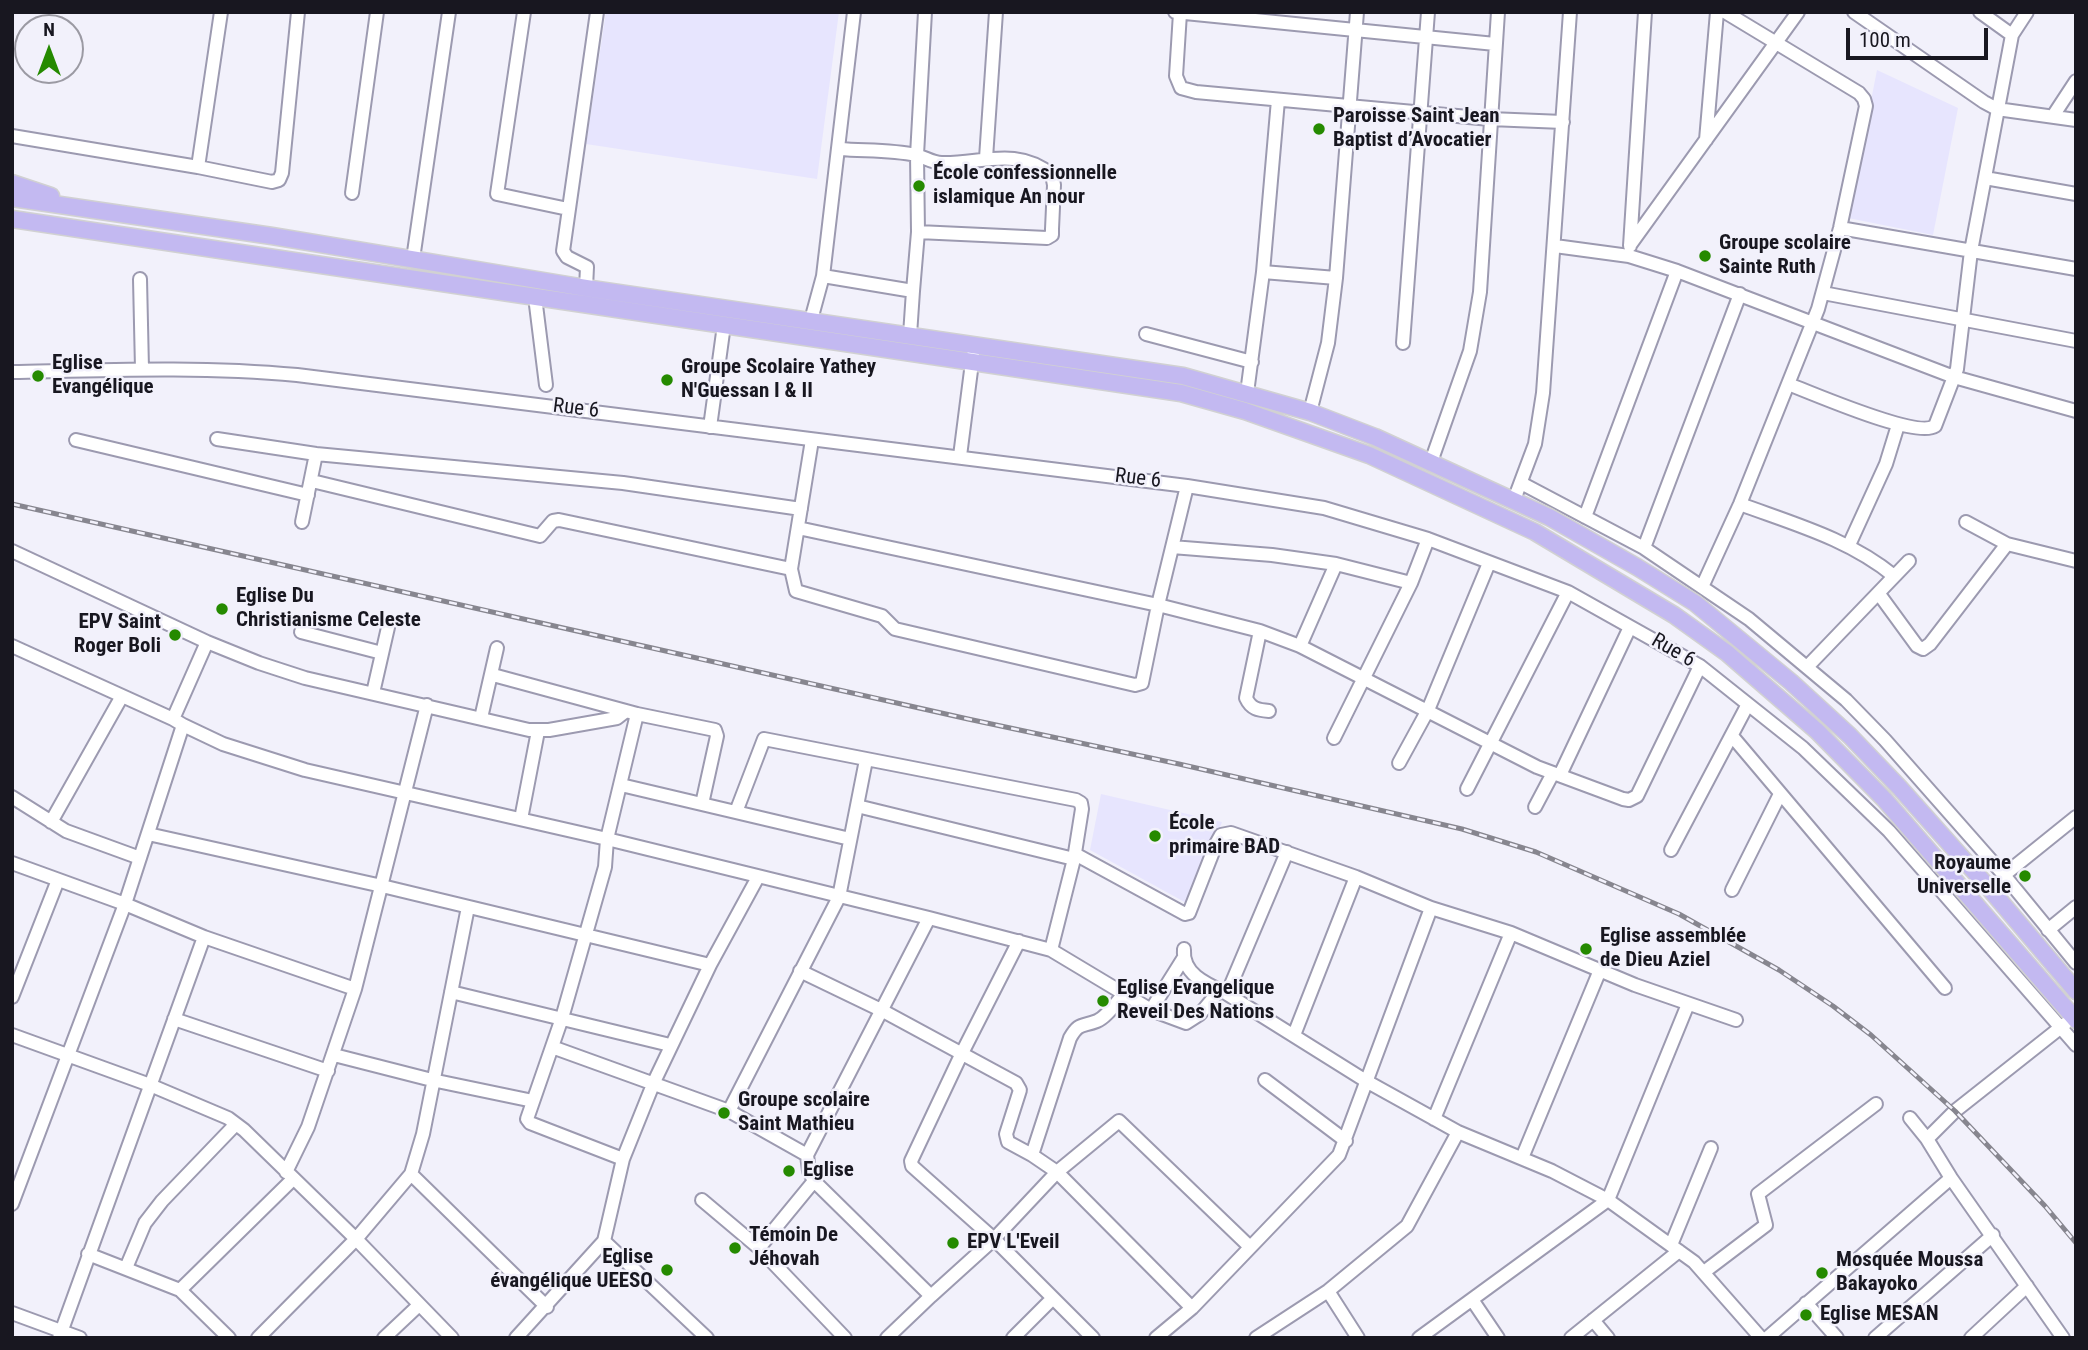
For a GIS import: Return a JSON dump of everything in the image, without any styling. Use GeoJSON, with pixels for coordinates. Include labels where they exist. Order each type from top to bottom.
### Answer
{"type":"FeatureCollection","features":[{"type":"Feature","properties":{"kind":"main road"},"geometry":{"type":"LineString","coordinates":[[12,183],[87,208]]}},
{"type":"Feature","properties":{"kind":"main road"},"geometry":{"type":"LineString","coordinates":[[12,198],[586,288],[1183,376],[1310,412],[1375,437],[1549,517],[1695,603],[1791,682],[1850,736],[1989,888],[2076,991]]}},
{"type":"Feature","properties":{"kind":"main road"},"geometry":{"type":"LineString","coordinates":[[18,221],[1181,393],[1306,431],[1369,455],[1535,532],[1642,594],[1727,653],[1817,731],[1884,799],[2070,1022]]}},
{"type":"Feature","properties":{"kind":"street"},"geometry":{"type":"LineString","coordinates":[[198,167],[221,12]]}},
{"type":"Feature","properties":{"kind":"street"},"geometry":{"type":"LineString","coordinates":[[12,136],[272,182],[279,180],[282,173],[298,12]]}},
{"type":"Feature","properties":{"kind":"street"},"geometry":{"type":"LineString","coordinates":[[352,193],[377,12]]}},
{"type":"Feature","properties":{"kind":"street"},"geometry":{"type":"LineString","coordinates":[[413,259],[449,12]]}},
{"type":"Feature","properties":{"kind":"street"},"geometry":{"type":"LineString","coordinates":[[524,12],[497,194],[568,209]]}},
{"type":"Feature","properties":{"kind":"street"},"geometry":{"type":"LineString","coordinates":[[586,288],[587,267],[564,255],[568,209],[597,12]]}},
{"type":"Feature","properties":{"kind":"street"},"geometry":{"type":"LineString","coordinates":[[811,320],[824,276],[854,12]]}},
{"type":"Feature","properties":{"kind":"street"},"geometry":{"type":"LineString","coordinates":[[910,335],[918,232],[917,155],[925,12]]}},
{"type":"Feature","properties":{"kind":"street"},"geometry":{"type":"LineString","coordinates":[[986,158],[996,12]]}},
{"type":"Feature","properties":{"kind":"street"},"geometry":{"type":"LineString","coordinates":[[1495,44],[1177,12],[1176,76],[1181,88],[1278,100],[1350,104],[1490,119],[1563,122]]}},
{"type":"Feature","properties":{"kind":"street"},"geometry":{"type":"LineString","coordinates":[[1310,412],[1328,343],[1336,278],[1357,12]]}},
{"type":"Feature","properties":{"kind":"street"},"geometry":{"type":"LineString","coordinates":[[1403,343],[1428,12]]}},
{"type":"Feature","properties":{"kind":"street"},"geometry":{"type":"LineString","coordinates":[[1431,462],[1471,351],[1480,292],[1498,12]]}},
{"type":"Feature","properties":{"kind":"street"},"geometry":{"type":"LineString","coordinates":[[1514,500],[1535,444],[1540,416],[1555,246],[1570,12]]}},
{"type":"Feature","properties":{"kind":"street"},"geometry":{"type":"LineString","coordinates":[[1630,251],[1645,12]]}},
{"type":"Feature","properties":{"kind":"street"},"geometry":{"type":"LineString","coordinates":[[1706,140],[1717,12]]}},
{"type":"Feature","properties":{"kind":"street"},"geometry":{"type":"LineString","coordinates":[[1702,587],[1740,504],[1823,293],[1866,106],[1864,99],[1725,12]]}},
{"type":"Feature","properties":{"kind":"street"},"geometry":{"type":"LineString","coordinates":[[1630,251],[1798,12]]}},
{"type":"Feature","properties":{"kind":"street"},"geometry":{"type":"LineString","coordinates":[[1854,12],[1997,109],[2076,120]]}},
{"type":"Feature","properties":{"kind":"street"},"geometry":{"type":"LineString","coordinates":[[1980,12],[2012,35]]}},
{"type":"Feature","properties":{"kind":"street"},"geometry":{"type":"LineString","coordinates":[[1788,384],[1898,425],[1932,429],[1958,363],[1971,251],[1997,109],[2012,35],[2027,12]]}},
{"type":"Feature","properties":{"kind":"street"},"geometry":{"type":"LineString","coordinates":[[2053,116],[2076,81]]}},
{"type":"Feature","properties":{"kind":"street"},"geometry":{"type":"LineString","coordinates":[[1247,393],[1263,272],[1278,100]]}},
{"type":"Feature","properties":{"kind":"street"},"geometry":{"type":"LineString","coordinates":[[840,149],[917,155],[941,163],[986,158],[1020,159],[1035,164],[1052,175],[1052,235],[1047,238],[918,232]]}},
{"type":"Feature","properties":{"kind":"street"},"geometry":{"type":"LineString","coordinates":[[1986,178],[2076,194]]}},
{"type":"Feature","properties":{"kind":"street"},"geometry":{"type":"LineString","coordinates":[[1840,228],[2076,269]]}},
{"type":"Feature","properties":{"kind":"street"},"geometry":{"type":"LineString","coordinates":[[1555,246],[1630,251],[1954,377],[2076,411]]}},
{"type":"Feature","properties":{"kind":"street"},"geometry":{"type":"LineString","coordinates":[[1585,517],[1677,271]]}},
{"type":"Feature","properties":{"kind":"street"},"geometry":{"type":"LineString","coordinates":[[1263,272],[1336,278]]}},
{"type":"Feature","properties":{"kind":"street"},"geometry":{"type":"LineString","coordinates":[[824,276],[913,291]]}},
{"type":"Feature","properties":{"kind":"street"},"geometry":{"type":"LineString","coordinates":[[140,279],[142,369]]}},
{"type":"Feature","properties":{"kind":"street"},"geometry":{"type":"LineString","coordinates":[[1823,293],[2076,341]]}},
{"type":"Feature","properties":{"kind":"street"},"geometry":{"type":"LineString","coordinates":[[1644,548],[1740,294]]}},
{"type":"Feature","properties":{"kind":"street"},"geometry":{"type":"LineString","coordinates":[[535,297],[546,385]]}},
{"type":"Feature","properties":{"kind":"street"},"geometry":{"type":"LineString","coordinates":[[710,427],[724,324]]}},
{"type":"Feature","properties":{"kind":"street"},"geometry":{"type":"LineString","coordinates":[[1146,334],[1252,362]]}},
{"type":"Feature","properties":{"kind":"street"},"geometry":{"type":"LineString","coordinates":[[960,456],[975,344]]}},
{"type":"Feature","properties":{"kind":"street","name":"Rue 6"},"geometry":{"type":"LineString","coordinates":[[12,372],[142,369],[257,371],[297,375],[1187,486],[1324,508],[1428,539],[1568,592],[1700,666],[1804,748],[1889,831],[2070,1022],[2076,1045]]}},
{"type":"Feature","properties":{"kind":"street"},"geometry":{"type":"LineString","coordinates":[[1849,545],[1886,464],[1898,425]]}},
{"type":"Feature","properties":{"kind":"street"},"geometry":{"type":"LineString","coordinates":[[217,439],[316,454],[623,484],[801,509]]}},
{"type":"Feature","properties":{"kind":"street"},"geometry":{"type":"LineString","coordinates":[[76,440],[308,495]]}},
{"type":"Feature","properties":{"kind":"street"},"geometry":{"type":"LineString","coordinates":[[812,440],[791,569],[796,591],[882,616],[895,629],[1135,685],[1142,683],[1187,486]]}},
{"type":"Feature","properties":{"kind":"street"},"geometry":{"type":"LineString","coordinates":[[302,522],[316,454]]}},
{"type":"Feature","properties":{"kind":"street"},"geometry":{"type":"LineString","coordinates":[[312,481],[540,536],[553,521],[559,520],[791,569]]}},
{"type":"Feature","properties":{"kind":"street"},"geometry":{"type":"LineString","coordinates":[[1521,483],[1644,548],[1749,619],[1846,699],[2004,876],[2076,963]]}},
{"type":"Feature","properties":{"kind":"street"},"geometry":{"type":"LineString","coordinates":[[1740,504],[1849,545],[1894,576]]}},
{"type":"Feature","properties":{"kind":"street"},"geometry":{"type":"LineString","coordinates":[[1966,522],[2007,544],[2076,561]]}},
{"type":"Feature","properties":{"kind":"street"},"geometry":{"type":"LineString","coordinates":[[798,528],[1158,605],[1260,631],[1300,646],[1556,774],[1629,800],[1637,796],[1700,666]]}},
{"type":"Feature","properties":{"kind":"street"},"geometry":{"type":"LineString","coordinates":[[1334,738],[1411,583],[1428,539]]}},
{"type":"Feature","properties":{"kind":"street"},"geometry":{"type":"LineString","coordinates":[[1879,594],[1917,646],[1923,649],[1930,644],[2007,544]]}},
{"type":"Feature","properties":{"kind":"street"},"geometry":{"type":"LineString","coordinates":[[1172,547],[1272,555],[1336,564],[1411,583]]}},
{"type":"Feature","properties":{"kind":"street"},"geometry":{"type":"LineString","coordinates":[[12,551],[207,642],[306,678],[538,731],[617,718],[631,712]]}},
{"type":"Feature","properties":{"kind":"street"},"geometry":{"type":"LineString","coordinates":[[1807,667],[1909,561]]}},
{"type":"Feature","properties":{"kind":"street"},"geometry":{"type":"LineString","coordinates":[[1300,646],[1336,564]]}},
{"type":"Feature","properties":{"kind":"street"},"geometry":{"type":"LineString","coordinates":[[1399,763],[1428,710],[1489,564]]}},
{"type":"Feature","properties":{"kind":"street"},"geometry":{"type":"LineString","coordinates":[[1467,789],[1568,592]]}},
{"type":"Feature","properties":{"kind":"street"},"geometry":{"type":"LineString","coordinates":[[373,693],[389,623]]}},
{"type":"Feature","properties":{"kind":"street"},"geometry":{"type":"LineString","coordinates":[[1535,807],[1556,774],[1630,627]]}},
{"type":"Feature","properties":{"kind":"street"},"geometry":{"type":"LineString","coordinates":[[1260,631],[1247,698],[1249,704],[1257,710],[1269,711]]}},
{"type":"Feature","properties":{"kind":"street"},"geometry":{"type":"LineString","coordinates":[[301,632],[382,653]]}},
{"type":"Feature","properties":{"kind":"street"},"geometry":{"type":"LineString","coordinates":[[12,1204],[125,904],[148,834],[178,722],[207,642]]}},
{"type":"Feature","properties":{"kind":"street"},"geometry":{"type":"LineString","coordinates":[[12,646],[223,744],[256,756],[404,794],[607,839],[1051,950],[1151,1010],[1186,1023],[1224,992],[1287,852]]}},
{"type":"Feature","properties":{"kind":"street"},"geometry":{"type":"LineString","coordinates":[[481,718],[497,648]]}},
{"type":"Feature","properties":{"kind":"street"},"geometry":{"type":"LineString","coordinates":[[492,675],[631,712],[715,730],[717,736],[702,804]]}},
{"type":"Feature","properties":{"kind":"street"},"geometry":{"type":"LineString","coordinates":[[51,822],[122,696]]}},
{"type":"Feature","properties":{"kind":"street"},"geometry":{"type":"LineString","coordinates":[[1671,850],[1748,704]]}},
{"type":"Feature","properties":{"kind":"street"},"geometry":{"type":"LineString","coordinates":[[180,1290],[289,1176],[334,1055],[355,989],[427,705]]}},
{"type":"Feature","properties":{"kind":"street"},"geometry":{"type":"LineString","coordinates":[[623,1159],[530,1123],[527,1119],[562,1018],[605,867],[607,839],[621,785],[631,712]]}},
{"type":"Feature","properties":{"kind":"street"},"geometry":{"type":"LineString","coordinates":[[521,819],[538,731]]}},
{"type":"Feature","properties":{"kind":"street"},"geometry":{"type":"LineString","coordinates":[[1732,736],[1945,988]]}},
{"type":"Feature","properties":{"kind":"street"},"geometry":{"type":"LineString","coordinates":[[736,811],[764,739],[1076,800],[1081,803],[1082,809],[1075,857],[1051,950]]}},
{"type":"Feature","properties":{"kind":"street"},"geometry":{"type":"LineString","coordinates":[[729,1111],[839,897],[866,760]]}},
{"type":"Feature","properties":{"kind":"street"},"geometry":{"type":"LineString","coordinates":[[621,785],[850,839]]}},
{"type":"Feature","properties":{"kind":"street"},"geometry":{"type":"LineString","coordinates":[[1732,890],[1780,794]]}},
{"type":"Feature","properties":{"kind":"street"},"geometry":{"type":"LineString","coordinates":[[12,797],[81,838],[140,858]]}},
{"type":"Feature","properties":{"kind":"street"},"geometry":{"type":"LineString","coordinates":[[857,806],[1075,857],[1185,914],[1191,912],[1221,835],[1231,833],[1356,877],[1431,908],[1511,933],[1600,970],[1736,1020]]}},
{"type":"Feature","properties":{"kind":"street"},"geometry":{"type":"LineString","coordinates":[[2004,876],[2074,823]]}},
{"type":"Feature","properties":{"kind":"street"},"geometry":{"type":"LineString","coordinates":[[148,834],[710,965]]}},
{"type":"Feature","properties":{"kind":"street"},"geometry":{"type":"LineString","coordinates":[[12,863],[125,904],[204,937],[355,989]]}},
{"type":"Feature","properties":{"kind":"street"},"geometry":{"type":"LineString","coordinates":[[516,1338],[547,1307],[604,1241],[623,1159],[654,1082],[710,965],[758,877]]}},
{"type":"Feature","properties":{"kind":"street"},"geometry":{"type":"LineString","coordinates":[[1294,1035],[1356,877]]}},
{"type":"Feature","properties":{"kind":"street"},"geometry":{"type":"LineString","coordinates":[[12,997],[58,880]]}},
{"type":"Feature","properties":{"kind":"street"},"geometry":{"type":"LineString","coordinates":[[258,1338],[356,1239],[411,1174],[423,1134],[468,907]]}},
{"type":"Feature","properties":{"kind":"street"},"geometry":{"type":"LineString","coordinates":[[2048,930],[2076,907]]}},
{"type":"Feature","properties":{"kind":"street"},"geometry":{"type":"LineString","coordinates":[[1156,1338],[1192,1308],[1339,1155],[1431,908]]}},
{"type":"Feature","properties":{"kind":"street"},"geometry":{"type":"LineString","coordinates":[[929,918],[807,1156],[809,1171],[814,1181],[932,1296]]}},
{"type":"Feature","properties":{"kind":"street"},"geometry":{"type":"LineString","coordinates":[[1434,1119],[1511,933]]}},
{"type":"Feature","properties":{"kind":"street"},"geometry":{"type":"LineString","coordinates":[[60,1334],[204,937]]}},
{"type":"Feature","properties":{"kind":"street"},"geometry":{"type":"LineString","coordinates":[[1019,942],[911,1161],[912,1166],[994,1239],[1093,1338]]}},
{"type":"Feature","properties":{"kind":"street"},"geometry":{"type":"LineString","coordinates":[[1151,1010],[1183,954],[1192,974],[1366,1081],[1458,1132],[1522,1158],[1608,1200],[1704,1272],[1761,1338]]}},
{"type":"Feature","properties":{"kind":"street"},"geometry":{"type":"LineString","coordinates":[[1522,1158],[1600,970]]}},
{"type":"Feature","properties":{"kind":"street"},"geometry":{"type":"LineString","coordinates":[[800,971],[883,1011],[961,1055],[1011,1079],[1019,1087],[1006,1138],[1008,1142],[1032,1154],[1057,1172],[1192,1308]]}},
{"type":"Feature","properties":{"kind":"street"},"geometry":{"type":"LineString","coordinates":[[450,992],[670,1045]]}},
{"type":"Feature","properties":{"kind":"street"},"geometry":{"type":"LineString","coordinates":[[1032,1154],[1070,1038],[1076,1028],[1098,1021],[1125,993]]}},
{"type":"Feature","properties":{"kind":"street"},"geometry":{"type":"LineString","coordinates":[[1419,1338],[1608,1200],[1688,1004]]}},
{"type":"Feature","properties":{"kind":"street"},"geometry":{"type":"LineString","coordinates":[[174,1019],[328,1071]]}},
{"type":"Feature","properties":{"kind":"street"},"geometry":{"type":"LineString","coordinates":[[1927,1139],[1955,1111],[2070,1022]]}},
{"type":"Feature","properties":{"kind":"street"},"geometry":{"type":"LineString","coordinates":[[12,1035],[150,1085],[228,1118],[356,1239],[418,1306],[452,1338]]}},
{"type":"Feature","properties":{"kind":"street"},"geometry":{"type":"LineString","coordinates":[[552,1047],[729,1111],[807,1156]]}},
{"type":"Feature","properties":{"kind":"street"},"geometry":{"type":"LineString","coordinates":[[334,1055],[432,1080],[533,1101]]}},
{"type":"Feature","properties":{"kind":"street"},"geometry":{"type":"LineString","coordinates":[[1265,1080],[1346,1141]]}},
{"type":"Feature","properties":{"kind":"street"},"geometry":{"type":"LineString","coordinates":[[1704,1272],[1766,1225],[1758,1194],[1876,1104]]}},
{"type":"Feature","properties":{"kind":"street"},"geometry":{"type":"LineString","coordinates":[[1910,1118],[2063,1338]]}},
{"type":"Feature","properties":{"kind":"street"},"geometry":{"type":"LineString","coordinates":[[887,1338],[994,1239],[1057,1172],[1119,1121],[1249,1246]]}},
{"type":"Feature","properties":{"kind":"street"},"geometry":{"type":"LineString","coordinates":[[126,1268],[139,1234],[149,1217],[236,1124]]}},
{"type":"Feature","properties":{"kind":"street"},"geometry":{"type":"LineString","coordinates":[[1256,1338],[1328,1291],[1407,1226],[1458,1132]]}},
{"type":"Feature","properties":{"kind":"street"},"geometry":{"type":"LineString","coordinates":[[1571,1338],[1675,1248],[1711,1148]]}},
{"type":"Feature","properties":{"kind":"street"},"geometry":{"type":"LineString","coordinates":[[411,1174],[547,1307]]}},
{"type":"Feature","properties":{"kind":"street"},"geometry":{"type":"LineString","coordinates":[[1767,1338],[1951,1178]]}},
{"type":"Feature","properties":{"kind":"street"},"geometry":{"type":"LineString","coordinates":[[759,1248],[814,1181]]}},
{"type":"Feature","properties":{"kind":"street"},"geometry":{"type":"LineString","coordinates":[[702,1200],[759,1248],[845,1338]]}},
{"type":"Feature","properties":{"kind":"street"},"geometry":{"type":"LineString","coordinates":[[1875,1338],[1993,1235]]}},
{"type":"Feature","properties":{"kind":"street"},"geometry":{"type":"LineString","coordinates":[[604,1241],[707,1338]]}},
{"type":"Feature","properties":{"kind":"street"},"geometry":{"type":"LineString","coordinates":[[88,1254],[180,1290],[229,1338]]}},
{"type":"Feature","properties":{"kind":"street"},"geometry":{"type":"LineString","coordinates":[[1971,1338],[2027,1286]]}},
{"type":"Feature","properties":{"kind":"street"},"geometry":{"type":"LineString","coordinates":[[1328,1291],[1358,1338]]}},
{"type":"Feature","properties":{"kind":"street"},"geometry":{"type":"LineString","coordinates":[[1013,1338],[1053,1298]]}},
{"type":"Feature","properties":{"kind":"street"},"geometry":{"type":"LineString","coordinates":[[1473,1301],[1498,1338]]}},
{"type":"Feature","properties":{"kind":"street"},"geometry":{"type":"LineString","coordinates":[[1806,1303],[1837,1338]]}},
{"type":"Feature","properties":{"kind":"street"},"geometry":{"type":"LineString","coordinates":[[384,1338],[418,1306]]}},
{"type":"Feature","properties":{"kind":"street"},"geometry":{"type":"LineString","coordinates":[[12,1312],[60,1334],[79,1338]]}},
{"type":"Feature","properties":{"kind":"street"},"geometry":{"type":"LineString","coordinates":[[1593,1320],[1608,1338]]}},
{"type":"Feature","properties":{"kind":"shaded area"},"geometry":{"type":"Polygon","coordinates":[[[606,12],[839,12],[817,179],[586,144],[606,12]]]}},
{"type":"Feature","properties":{"kind":"shaded area"},"geometry":{"type":"Polygon","coordinates":[[[1877,70],[1958,108],[1933,235],[1848,218],[1877,70]]]}},
{"type":"Feature","properties":{"kind":"shaded area","name":"École primaire BAD"},"geometry":{"type":"Polygon","coordinates":[[[1101,794],[1222,822],[1190,905],[1090,850],[1101,794]]]}},
{"type":"Feature","properties":{"kind":"railway"},"geometry":{"type":"LineString","coordinates":[[12,504],[1179,764],[1462,829],[1536,852],[1679,914],[1779,970],[1833,1006],[1871,1035],[1955,1111],[2045,1206],[2076,1243]]}},
{"type":"Feature","properties":{"kind":"place","name":"Paroisse Saint Jean Baptist d’Avocatier"},"geometry":{"type":"Point","coordinates":[1319,129]}},
{"type":"Feature","properties":{"kind":"place","name":"École confessionnelle islamique An nour"},"geometry":{"type":"Point","coordinates":[919,186]}},
{"type":"Feature","properties":{"kind":"place","name":"Groupe scolaire Sainte Ruth"},"geometry":{"type":"Point","coordinates":[1705,256]}},
{"type":"Feature","properties":{"kind":"place","name":"Eglise Evangélique"},"geometry":{"type":"Point","coordinates":[38,376]}},
{"type":"Feature","properties":{"kind":"place","name":"Groupe Scolaire Yathey N'Guessan I & II"},"geometry":{"type":"Point","coordinates":[667,380]}},
{"type":"Feature","properties":{"kind":"place","name":"Eglise Du Christianisme Celeste"},"geometry":{"type":"Point","coordinates":[222,609]}},
{"type":"Feature","properties":{"kind":"place","name":"EPV Saint Roger Boli"},"geometry":{"type":"Point","coordinates":[175,635]}},
{"type":"Feature","properties":{"kind":"place","name":"École primaire BAD"},"geometry":{"type":"Point","coordinates":[1155,836]}},
{"type":"Feature","properties":{"kind":"place","name":"Royaume Universelle"},"geometry":{"type":"Point","coordinates":[2025,876]}},
{"type":"Feature","properties":{"kind":"place","name":"Eglise assemblée de Dieu Aziel"},"geometry":{"type":"Point","coordinates":[1586,949]}},
{"type":"Feature","properties":{"kind":"place","name":"Eglise Evangelique Reveil Des Nations"},"geometry":{"type":"Point","coordinates":[1103,1001]}},
{"type":"Feature","properties":{"kind":"place","name":"Groupe scolaire Saint Mathieu"},"geometry":{"type":"Point","coordinates":[724,1113]}},
{"type":"Feature","properties":{"kind":"place","name":"Eglise"},"geometry":{"type":"Point","coordinates":[789,1171]}},
{"type":"Feature","properties":{"kind":"place","name":"EPV L'Eveil"},"geometry":{"type":"Point","coordinates":[953,1243]}},
{"type":"Feature","properties":{"kind":"place","name":"Témoin De Jéhovah"},"geometry":{"type":"Point","coordinates":[735,1248]}},
{"type":"Feature","properties":{"kind":"place","name":"Eglise évangélique UEESO"},"geometry":{"type":"Point","coordinates":[667,1270]}},
{"type":"Feature","properties":{"kind":"place","name":"Mosquée Moussa Bakayoko"},"geometry":{"type":"Point","coordinates":[1822,1273]}},
{"type":"Feature","properties":{"kind":"place","name":"Eglise MESAN"},"geometry":{"type":"Point","coordinates":[1806,1315]}}]}
